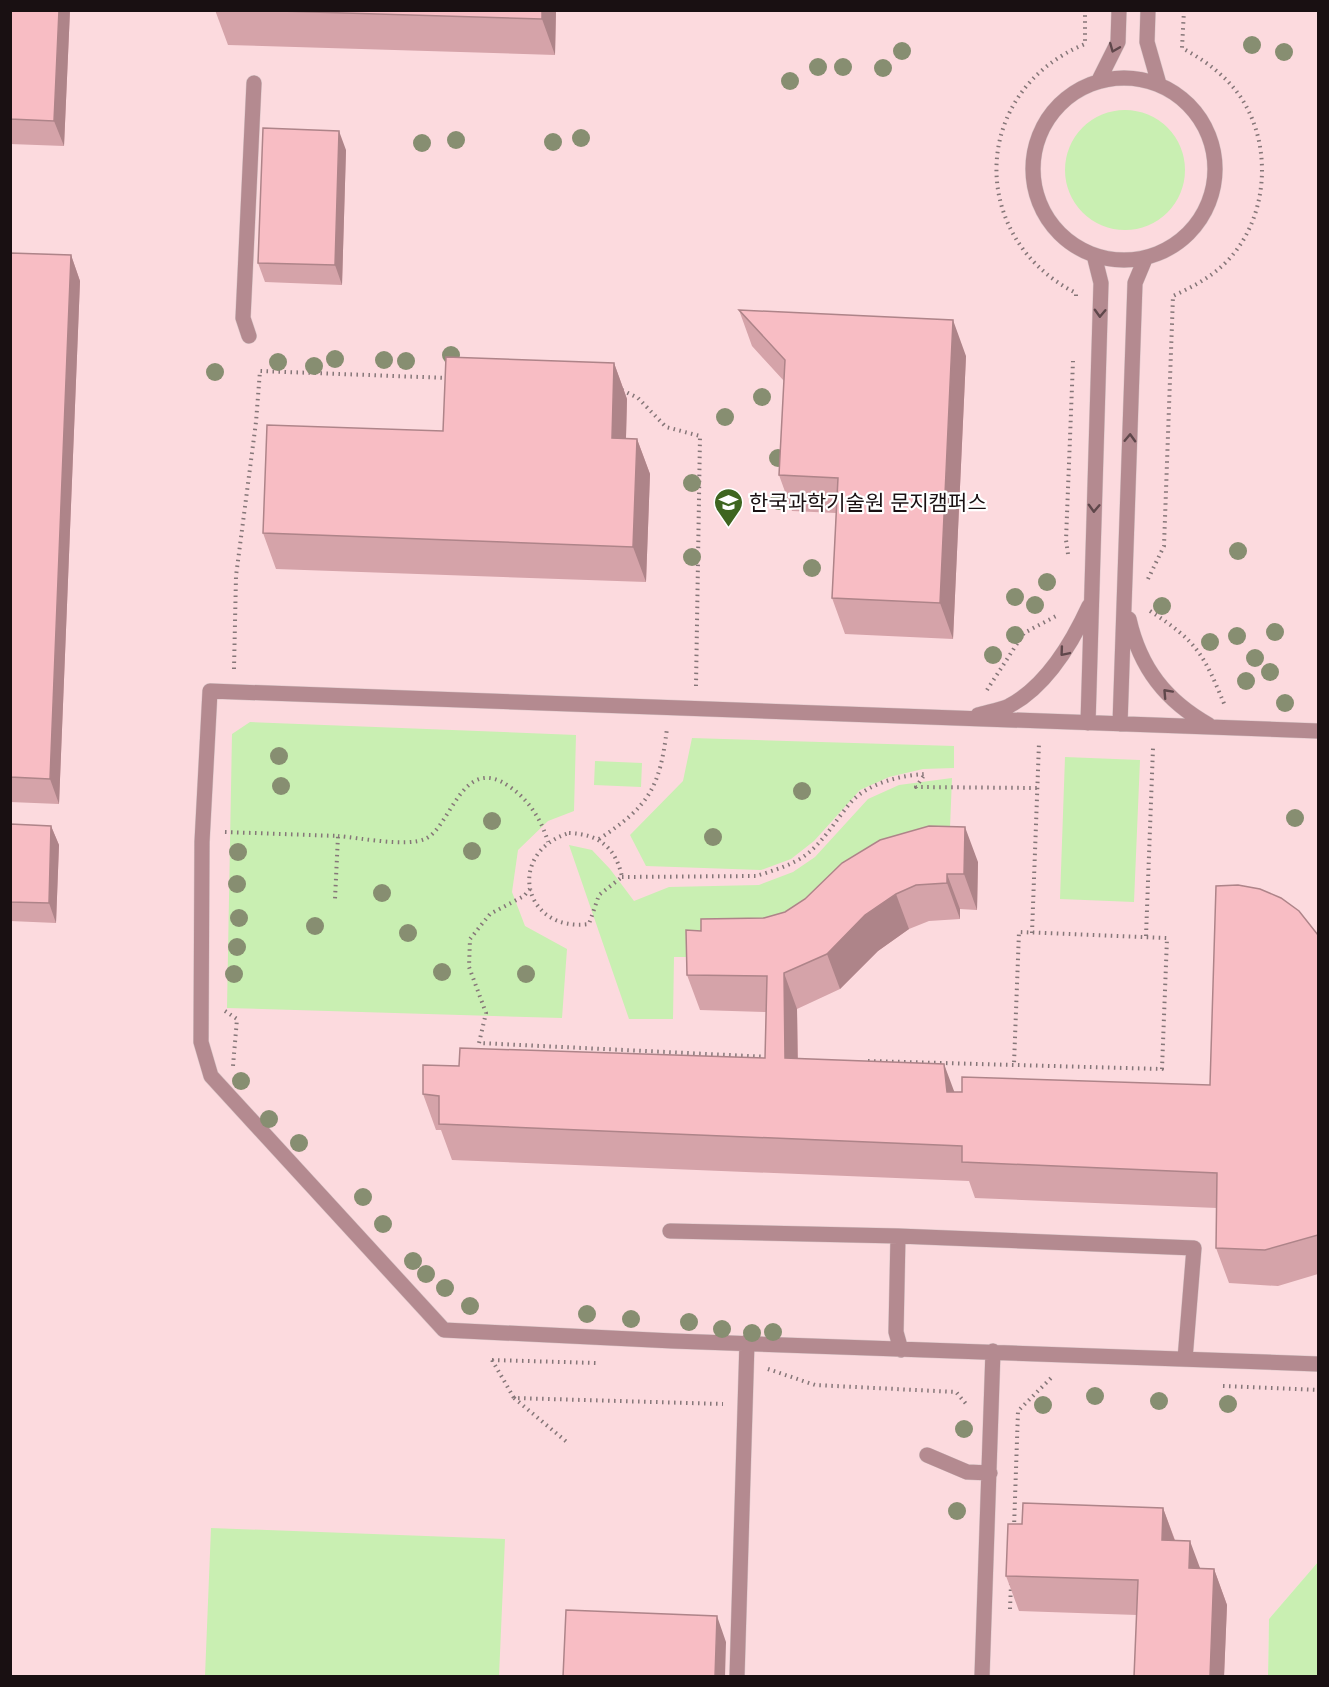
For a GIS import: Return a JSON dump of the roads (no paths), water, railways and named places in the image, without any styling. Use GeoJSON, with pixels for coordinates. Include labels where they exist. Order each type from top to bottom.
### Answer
{"type":"FeatureCollection","features":[{"type":"Feature","properties":{"kind":"lane"},"geometry":{"type":"LineString","coordinates":[[1098,82],[1118,42],[1119,10]]}},
{"type":"Feature","properties":{"kind":"lane"},"geometry":{"type":"LineString","coordinates":[[1148,10],[1147,42],[1159,84]]}},
{"type":"Feature","properties":{"kind":"lane"},"geometry":{"type":"LineString","coordinates":[[1129,78],[1159,84],[1184,99],[1203,121],[1214,148],[1216,177],[1209,205],[1194,229],[1172,248],[1144,258],[1119,260],[1094,255],[1061,236],[1049,221],[1040,204],[1033,167],[1035,148],[1052,114],[1081,89],[1098,82],[1129,78]]}},
{"type":"Feature","properties":{"kind":"lane"},"geometry":{"type":"LineString","coordinates":[[249,336],[243,318],[254,83]]}},
{"type":"Feature","properties":{"kind":"lane"},"geometry":{"type":"LineString","coordinates":[[1088,723],[1101,284],[1094,255]]}},
{"type":"Feature","properties":{"kind":"lane"},"geometry":{"type":"LineString","coordinates":[[1120,724],[1135,283],[1144,258]]}},
{"type":"Feature","properties":{"kind":"lane"},"geometry":{"type":"LineString","coordinates":[[968,718],[1010,705],[1039,682],[1072,643],[1091,600]]}},
{"type":"Feature","properties":{"kind":"lane"},"geometry":{"type":"LineString","coordinates":[[1124,602],[1132,635],[1145,664],[1161,689],[1184,711],[1214,727]]}},
{"type":"Feature","properties":{"kind":"lane"},"geometry":{"type":"LineString","coordinates":[[1318,731],[210,691],[202,842],[201,1042],[211,1076],[444,1330],[902,1350],[1318,1364]]}},
{"type":"Feature","properties":{"kind":"lane"},"geometry":{"type":"LineString","coordinates":[[670,1232],[898,1236],[1194,1248],[1185,1359]]}},
{"type":"Feature","properties":{"kind":"lane"},"geometry":{"type":"LineString","coordinates":[[898,1236],[896,1332],[902,1350]]}},
{"type":"Feature","properties":{"kind":"lane"},"geometry":{"type":"LineString","coordinates":[[737,1677],[747,1342]]}},
{"type":"Feature","properties":{"kind":"lane"},"geometry":{"type":"LineString","coordinates":[[982,1677],[993,1352]]}},
{"type":"Feature","properties":{"kind":"lane"},"geometry":{"type":"LineString","coordinates":[[927,1455],[967,1472],[990,1473]]}},
{"type":"Feature","properties":{"kind":"place","name":"한국과학기술원 문지캠퍼스"},"geometry":{"type":"Point","coordinates":[728,528]}}]}
